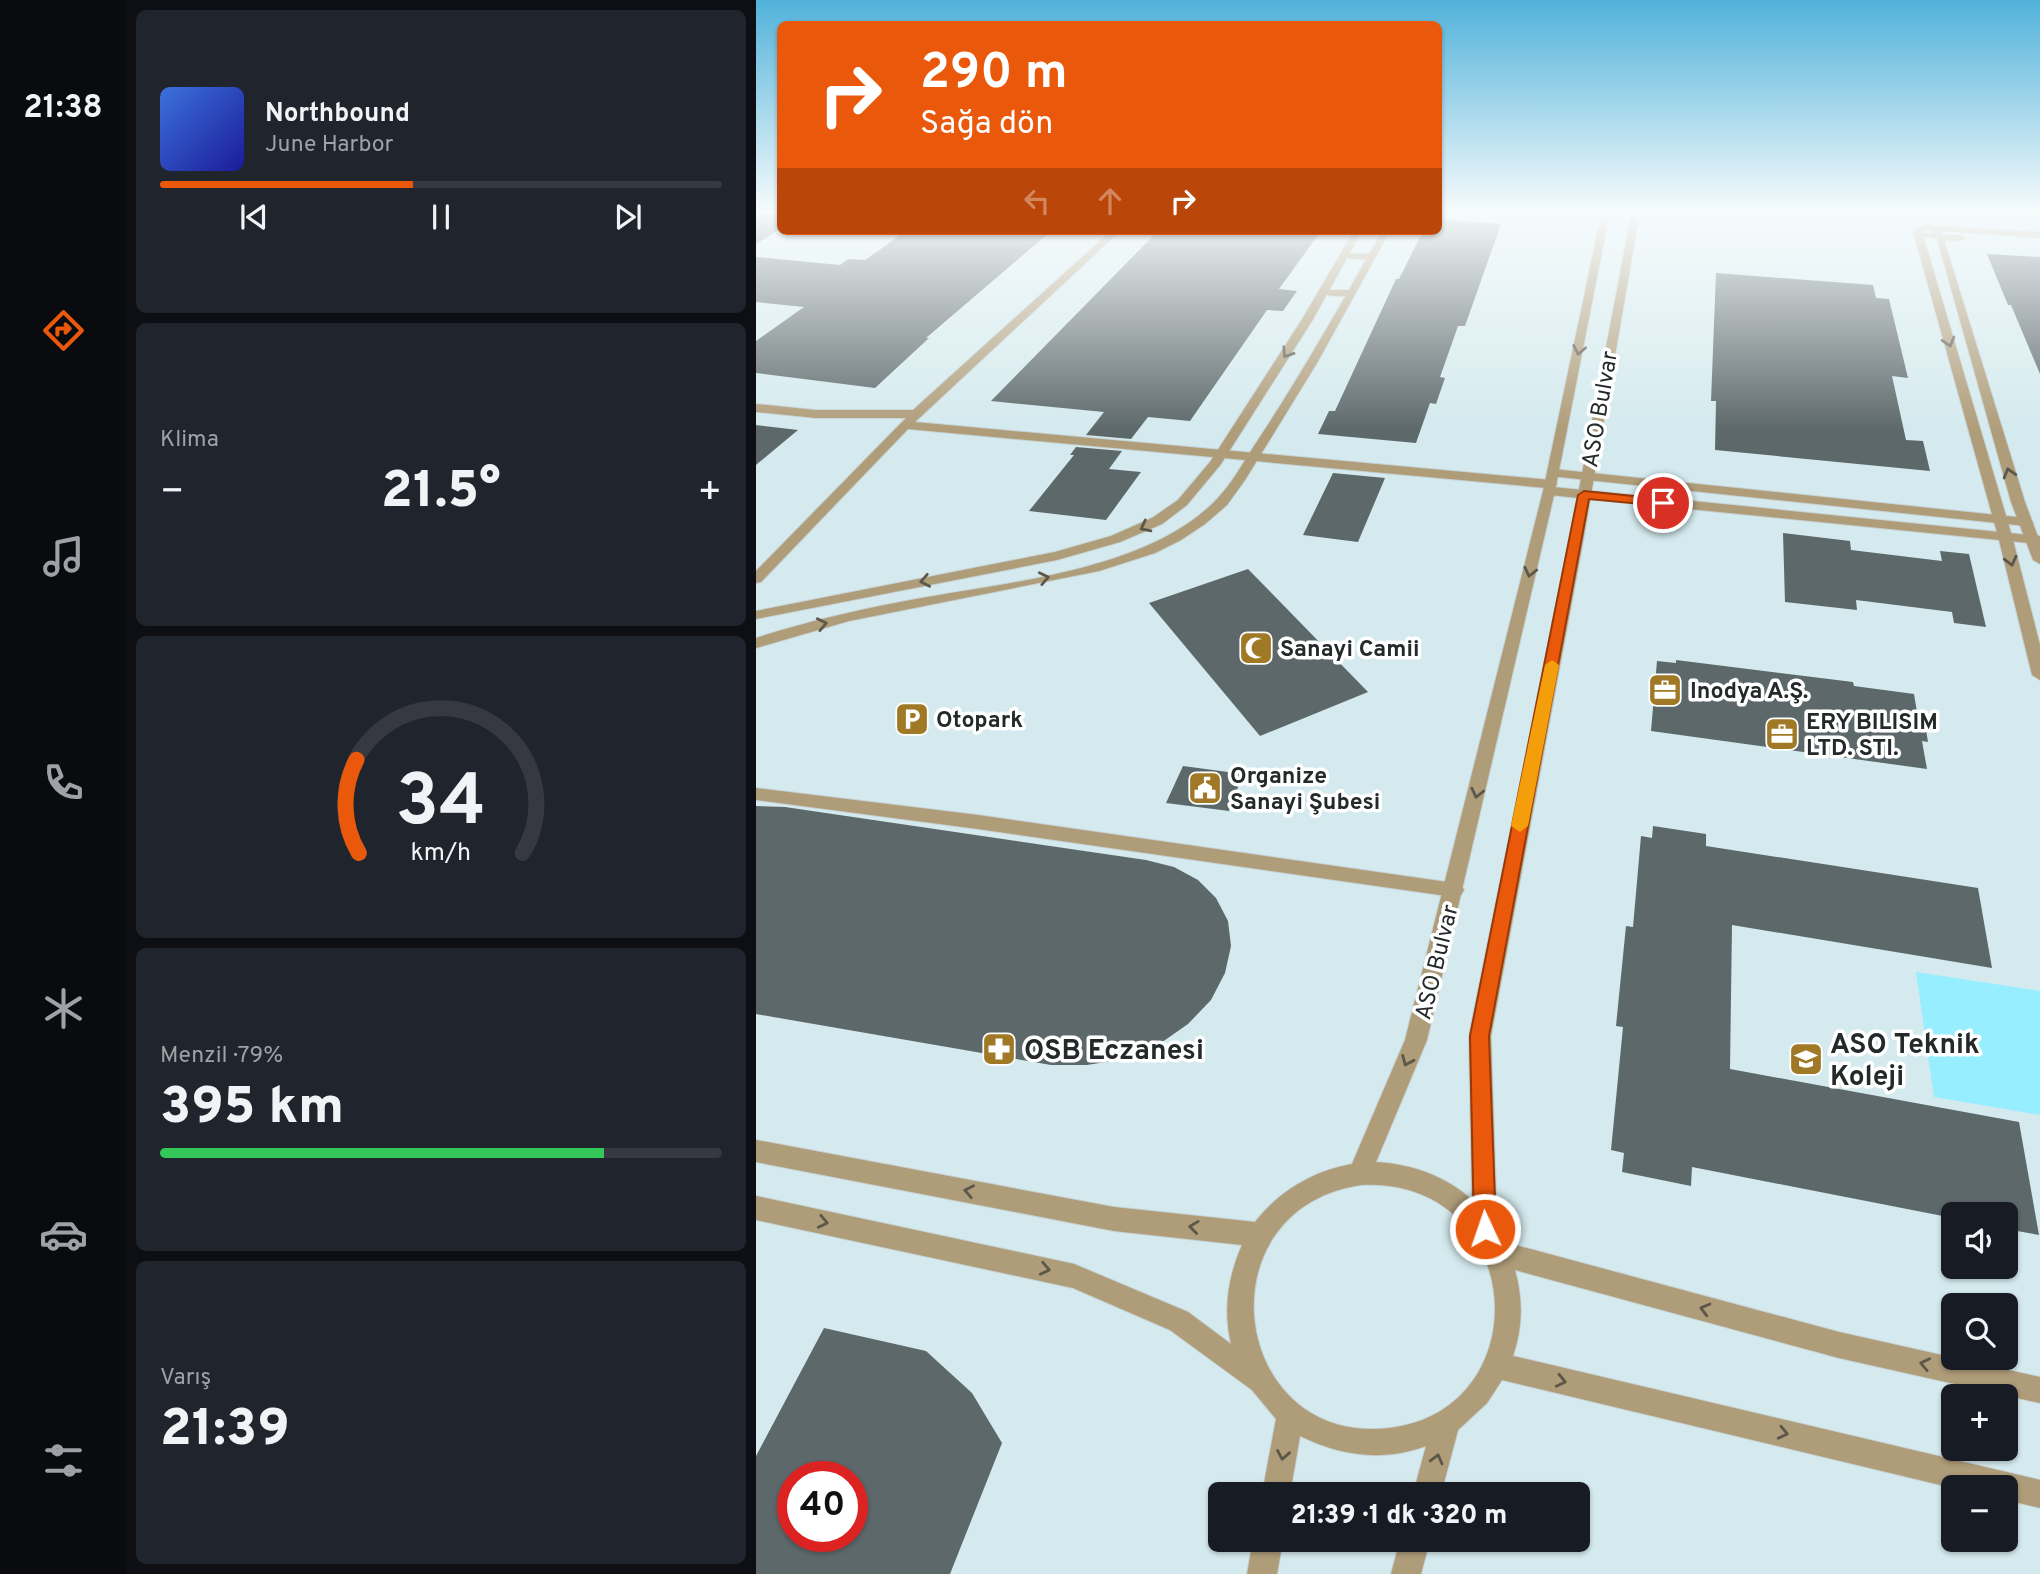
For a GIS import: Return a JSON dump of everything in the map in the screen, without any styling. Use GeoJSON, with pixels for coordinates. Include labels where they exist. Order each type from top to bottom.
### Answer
{"type":"FeatureCollection","features":[{"type":"Feature","properties":{"kind":"street"},"geometry":{"type":"LineString","coordinates":[[756,579],[916,414],[1058,284]]}},
{"type":"Feature","properties":{"kind":"street"},"geometry":{"type":"LineString","coordinates":[[756,615],[1057,556],[1134,533],[1151,525],[1184,500],[1223,452],[1329,284]]}},
{"type":"Feature","properties":{"kind":"street"},"geometry":{"type":"LineString","coordinates":[[756,643],[810,626],[1075,572],[1145,552],[1179,536],[1211,512],[1229,493],[1298,390],[1356,284]]}},
{"type":"Feature","properties":{"kind":"street","name":"ASO Bulvar"},"geometry":{"type":"LineString","coordinates":[[1360,1172],[1416,1040],[1551,483],[1591,284]]}},
{"type":"Feature","properties":{"kind":"street","name":"ASO Bulvar"},"geometry":{"type":"LineString","coordinates":[[1485,1229],[1479,1036],[1584,495],[1617,284]]}},
{"type":"Feature","properties":{"kind":"street"},"geometry":{"type":"LineString","coordinates":[[1932,284],[2005,536],[2040,675]]}},
{"type":"Feature","properties":{"kind":"street"},"geometry":{"type":"LineString","coordinates":[[1954,284],[2025,522],[2036,539],[2040,560]]}},
{"type":"Feature","properties":{"kind":"street"},"geometry":{"type":"LineString","coordinates":[[1325,292],[1351,293]]}},
{"type":"Feature","properties":{"kind":"street"},"geometry":{"type":"LineString","coordinates":[[756,408],[816,414],[916,414]]}},
{"type":"Feature","properties":{"kind":"street"},"geometry":{"type":"LineString","coordinates":[[907,425],[1551,483],[1587,477],[2025,522]]}},
{"type":"Feature","properties":{"kind":"street"},"geometry":{"type":"LineString","coordinates":[[1551,483],[1584,495],[2036,539]]}},
{"type":"Feature","properties":{"kind":"street"},"geometry":{"type":"LineString","coordinates":[[756,794],[978,822],[1454,890]]}},
{"type":"Feature","properties":{"kind":"street"},"geometry":{"type":"LineString","coordinates":[[756,1151],[1114,1219],[1262,1235]]}},
{"type":"Feature","properties":{"kind":"street"},"geometry":{"type":"LineString","coordinates":[[756,1208],[1074,1276],[1179,1321],[1260,1381],[1290,1416],[1326,1437],[1366,1445],[1408,1440],[1446,1423],[1475,1397],[1495,1366],[1507,1328],[1507,1289],[1498,1253],[1485,1229],[1451,1194],[1407,1175],[1360,1172],[1304,1192],[1280,1213],[1262,1235],[1243,1282],[1237,1308],[1242,1332],[1260,1381]]}},
{"type":"Feature","properties":{"kind":"street"},"geometry":{"type":"LineString","coordinates":[[1498,1253],[1839,1345],[2040,1390]]}},
{"type":"Feature","properties":{"kind":"street"},"geometry":{"type":"LineString","coordinates":[[1495,1366],[2040,1494]]}},
{"type":"Feature","properties":{"kind":"street"},"geometry":{"type":"LineString","coordinates":[[1278,1482],[1290,1416]]}},
{"type":"Feature","properties":{"kind":"street"},"geometry":{"type":"LineString","coordinates":[[1430,1482],[1446,1423]]}},
{"type":"Feature","properties":{"kind":"street"},"geometry":{"type":"LineString","coordinates":[[1262,1574],[1266,1552]]}},
{"type":"Feature","properties":{"kind":"street"},"geometry":{"type":"LineString","coordinates":[[1406,1574],[1412,1552]]}},
{"type":"Feature","properties":{"kind":"shaded area"},"geometry":{"type":"Polygon","coordinates":[[[756,284],[2040,284],[2040,1574],[756,1574],[756,284]]]}},
{"type":"Feature","properties":{"kind":"shaded area"},"geometry":{"type":"Polygon","coordinates":[[[1916,972],[2040,991],[2040,1115],[1934,1097],[1916,972]]]}},
{"type":"Feature","properties":{"kind":"building"},"geometry":{"type":"Polygon","coordinates":[[[756,284],[989,284],[926,338],[929,338],[875,388],[756,373],[756,341],[804,307],[756,302],[756,284]]]}},
{"type":"Feature","properties":{"kind":"building"},"geometry":{"type":"Polygon","coordinates":[[[1105,284],[1282,284],[1279,289],[1297,291],[1283,311],[1267,310],[1190,421],[1148,417],[1131,439],[1086,435],[1104,412],[991,401],[1105,284]]]}},
{"type":"Feature","properties":{"kind":"building"},"geometry":{"type":"Polygon","coordinates":[[[1393,284],[1480,284],[1465,326],[1458,326],[1440,377],[1445,378],[1436,404],[1430,403],[1416,443],[1318,434],[1329,411],[1335,411],[1393,284]]]}},
{"type":"Feature","properties":{"kind":"building"},"geometry":{"type":"Polygon","coordinates":[[[1716,284],[1873,285],[1876,298],[1889,299],[1908,378],[1892,376],[1906,440],[1923,441],[1930,471],[1715,450],[1716,401],[1711,401],[1716,284]]]}},
{"type":"Feature","properties":{"kind":"building"},"geometry":{"type":"Polygon","coordinates":[[[2000,284],[2040,284],[2040,374],[2011,305],[2008,305],[2000,284]]]}},
{"type":"Feature","properties":{"kind":"building"},"geometry":{"type":"Polygon","coordinates":[[[756,425],[798,430],[756,465],[756,425]]]}},
{"type":"Feature","properties":{"kind":"building"},"geometry":{"type":"Polygon","coordinates":[[[1076,447],[1122,451],[1109,469],[1141,472],[1106,520],[1029,511],[1074,455],[1070,455],[1076,447]]]}},
{"type":"Feature","properties":{"kind":"building"},"geometry":{"type":"Polygon","coordinates":[[[1333,473],[1385,478],[1358,542],[1303,535],[1333,473]]]}},
{"type":"Feature","properties":{"kind":"building"},"geometry":{"type":"Polygon","coordinates":[[[1783,533],[1850,541],[1851,550],[1942,561],[1940,551],[1969,554],[1986,627],[1954,623],[1952,612],[1856,600],[1857,610],[1785,602],[1783,533]]]}},
{"type":"Feature","properties":{"kind":"building","name":"Sanayi Camii"},"geometry":{"type":"Polygon","coordinates":[[[1248,569],[1368,692],[1260,736],[1149,603],[1248,569]]]}},
{"type":"Feature","properties":{"kind":"building"},"geometry":{"type":"Polygon","coordinates":[[[1676,660],[1853,682],[1854,686],[1914,694],[1918,718],[1924,718],[1928,742],[1922,741],[1927,769],[1651,731],[1657,661],[1676,663],[1676,660]]]}},
{"type":"Feature","properties":{"kind":"building","name":"Organize Sanayi Şubesi"},"geometry":{"type":"Polygon","coordinates":[[[1183,766],[1243,774],[1229,811],[1166,803],[1183,766]]]}},
{"type":"Feature","properties":{"kind":"building"},"geometry":{"type":"Polygon","coordinates":[[[756,806],[785,807],[1146,860],[1174,867],[1198,880],[1216,898],[1228,921],[1231,946],[1225,973],[1211,1000],[1188,1024],[1158,1045],[1124,1059],[1087,1065],[1051,1065],[756,1014],[756,806]]]}},
{"type":"Feature","properties":{"kind":"building"},"geometry":{"type":"Polygon","coordinates":[[[1653,826],[1706,834],[1706,846],[1978,888],[1992,968],[1732,925],[1730,1069],[2019,1122],[2039,1235],[2018,1231],[2018,1202],[1941,1202],[1941,1216],[1692,1167],[1691,1186],[1622,1172],[1624,1153],[1611,1150],[1623,1027],[1616,1026],[1626,926],[1633,927],[1641,836],[1652,838],[1653,826]]]}},
{"type":"Feature","properties":{"kind":"building"},"geometry":{"type":"Polygon","coordinates":[[[824,1328],[926,1351],[972,1393],[1002,1443],[950,1574],[756,1574],[756,1456],[824,1328]]]}},
{"type":"Feature","properties":{"kind":"slow traffic"},"geometry":{"type":"LineString","coordinates":[[1520,826],[1552,665]]}},
{"type":"Feature","properties":{"kind":"place","name":"Sanayi Camii"},"geometry":{"type":"Point","coordinates":[1256,648]}},
{"type":"Feature","properties":{"kind":"place","name":"Inodya A.Ş."},"geometry":{"type":"Point","coordinates":[1665,690]}},
{"type":"Feature","properties":{"kind":"place","name":"Otopark"},"geometry":{"type":"Point","coordinates":[912,719]}},
{"type":"Feature","properties":{"kind":"place","name":"ERY BILISIM LTD. STI."},"geometry":{"type":"Point","coordinates":[1782,734]}},
{"type":"Feature","properties":{"kind":"place","name":"Organize Sanayi Şubesi"},"geometry":{"type":"Point","coordinates":[1205,788]}},
{"type":"Feature","properties":{"kind":"place","name":"OSB Eczanesi"},"geometry":{"type":"Point","coordinates":[999,1049]}},
{"type":"Feature","properties":{"kind":"place","name":"ASO Teknik Koleji"},"geometry":{"type":"Point","coordinates":[1806,1059]}},
{"type":"Feature","properties":{"kind":"route"},"geometry":{"type":"LineString","coordinates":[[1485,1229],[1479,1036],[1584,495],[1663,503]]}}]}
